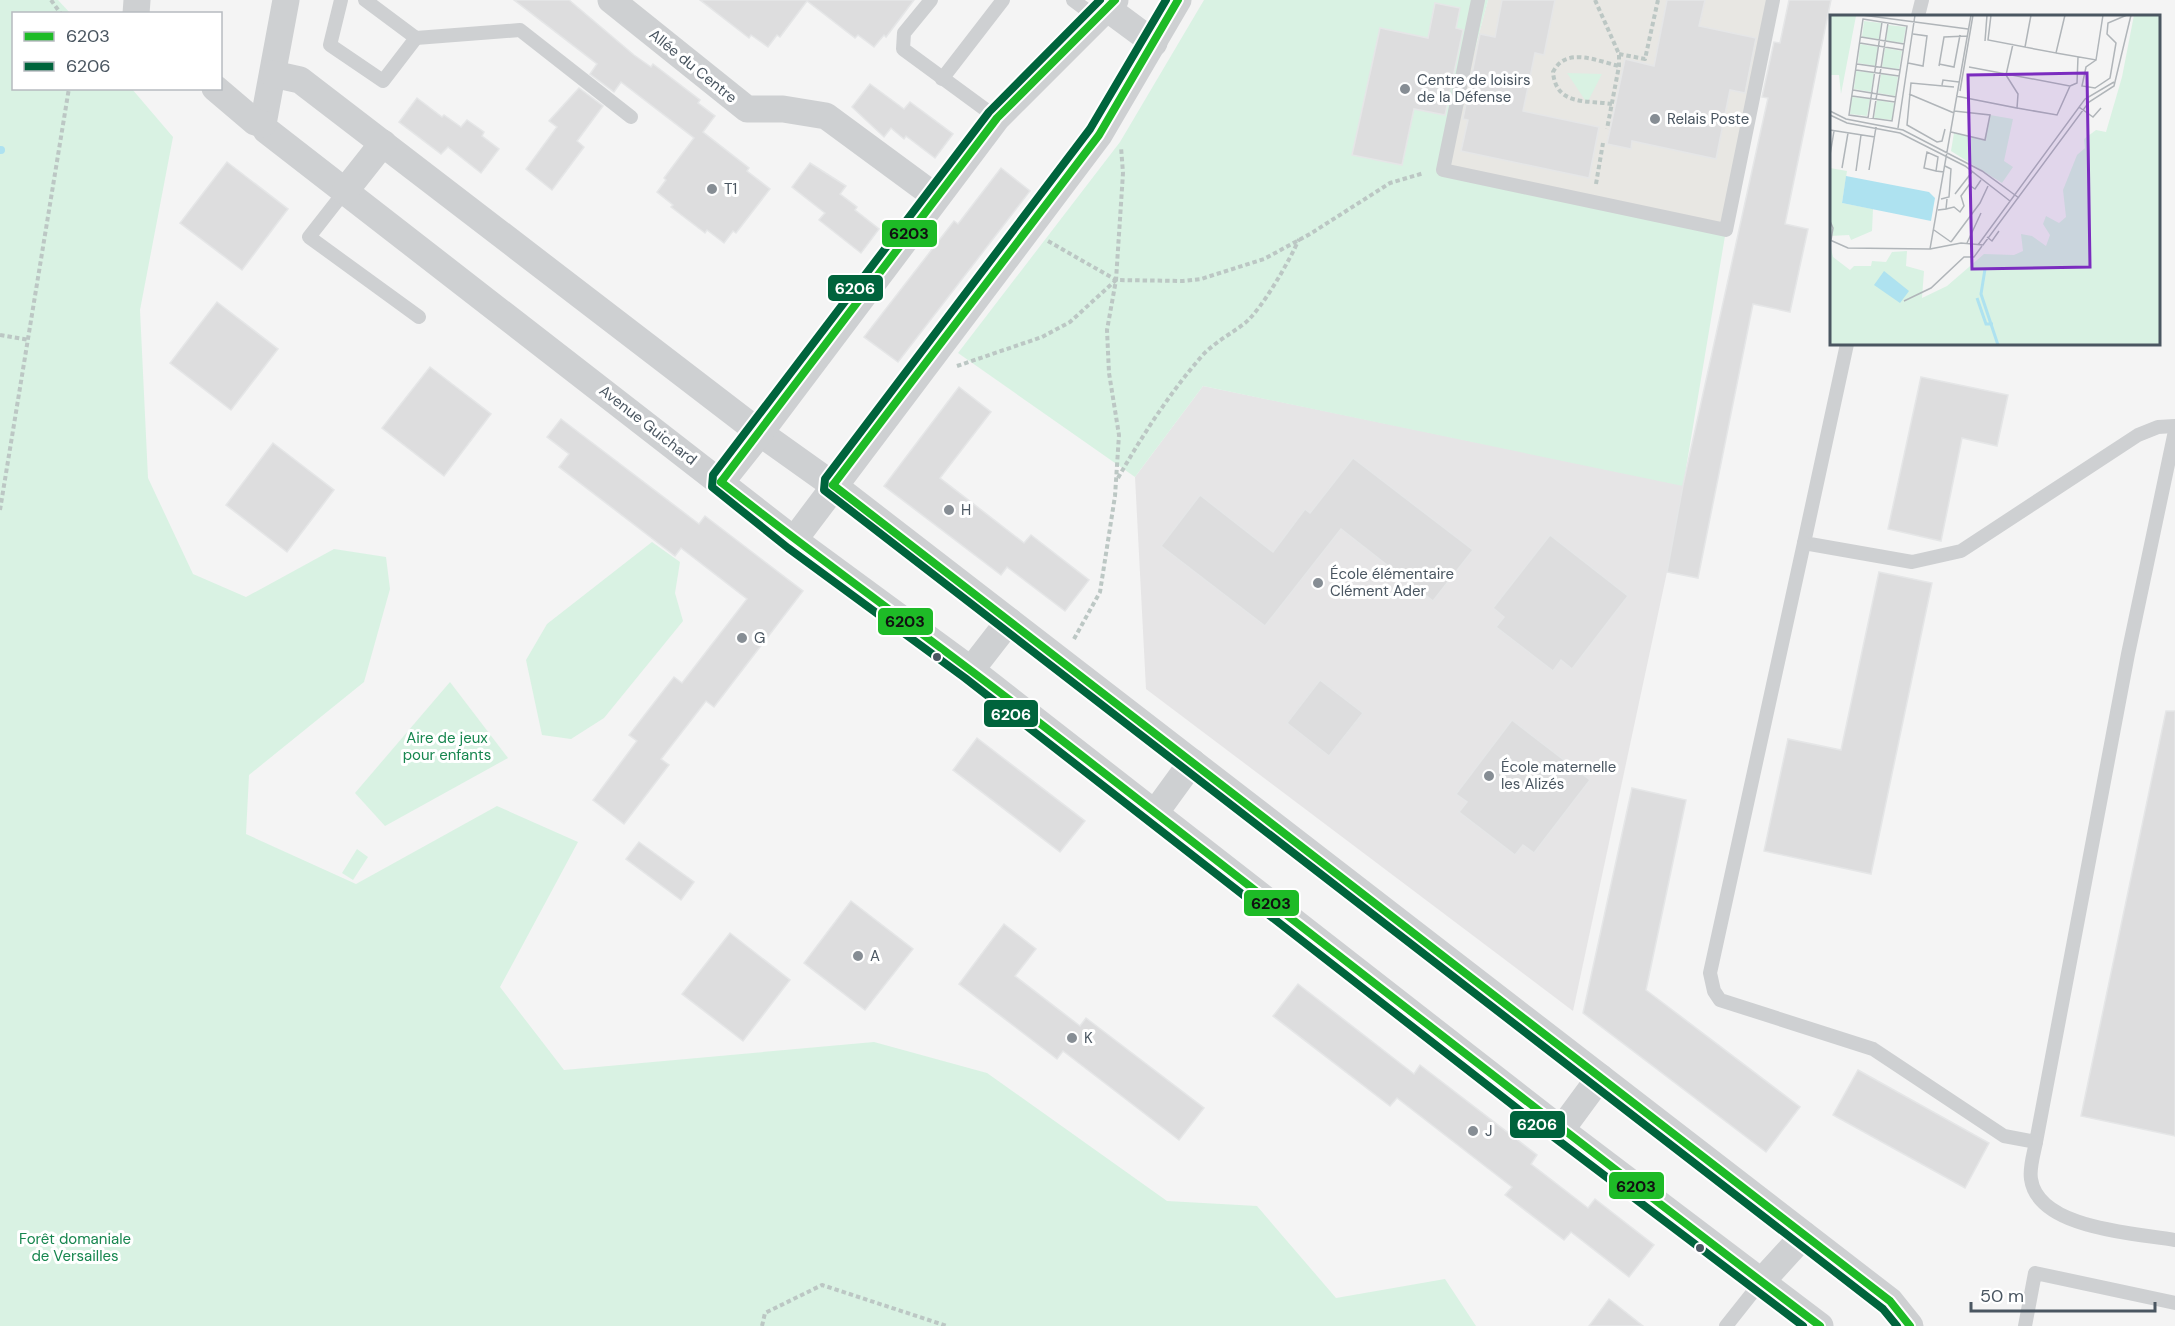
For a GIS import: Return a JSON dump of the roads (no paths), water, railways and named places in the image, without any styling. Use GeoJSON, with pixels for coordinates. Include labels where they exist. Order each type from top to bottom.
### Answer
{"type":"FeatureCollection","features":[{"type":"Feature","properties":{"kind":"street"},"geometry":{"type":"LineString","coordinates":[[263,124],[286,0]]}},
{"type":"Feature","properties":{"kind":"street","name":"Allée du Centre"},"geometry":{"type":"LineString","coordinates":[[611,0],[747,109],[783,109],[826,116],[936,197]]}},
{"type":"Feature","properties":{"kind":"street"},"geometry":{"type":"LineString","coordinates":[[794,540],[833,485],[1030,229],[1099,135],[1178,0]]}},
{"type":"Feature","properties":{"kind":"street"},"geometry":{"type":"LineString","coordinates":[[720,482],[760,433],[997,118],[1106,9],[1154,42]]}},
{"type":"Feature","properties":{"kind":"street"},"geometry":{"type":"LineString","coordinates":[[273,74],[300,80],[760,433],[833,485],[1890,1301],[1910,1326]]}},
{"type":"Feature","properties":{"kind":"street","name":"Avenue Guichard"},"geometry":{"type":"LineString","coordinates":[[217,90],[255,122],[263,124],[266,130],[794,540],[970,670],[1561,1130],[1820,1326]]}},
{"type":"Feature","properties":{"kind":"street"},"geometry":{"type":"LineString","coordinates":[[345,191],[383,143]]}},
{"type":"Feature","properties":{"kind":"street"},"geometry":{"type":"LineString","coordinates":[[970,670],[1009,621]]}},
{"type":"Feature","properties":{"kind":"street"},"geometry":{"type":"LineString","coordinates":[[1155,813],[1192,762]]}},
{"type":"Feature","properties":{"kind":"street"},"geometry":{"type":"LineString","coordinates":[[1561,1130],[1600,1077]]}},
{"type":"Feature","properties":{"kind":"street"},"geometry":{"type":"LineString","coordinates":[[1761,1282],[1804,1235]]}},
{"type":"Feature","properties":{"kind":"lane"},"geometry":{"type":"LineString","coordinates":[[341,0],[330,45],[383,81],[417,38]]}},
{"type":"Feature","properties":{"kind":"lane"},"geometry":{"type":"LineString","coordinates":[[365,0],[417,38],[520,30],[631,117]]}},
{"type":"Feature","properties":{"kind":"lane"},"geometry":{"type":"LineString","coordinates":[[931,0],[904,33],[903,49],[997,118]]}},
{"type":"Feature","properties":{"kind":"lane"},"geometry":{"type":"LineString","coordinates":[[942,79],[1003,0]]}},
{"type":"Feature","properties":{"kind":"lane"},"geometry":{"type":"LineString","coordinates":[[1073,0],[1106,9]]}},
{"type":"Feature","properties":{"kind":"lane"},"geometry":{"type":"LineString","coordinates":[[1478,0],[1443,170],[1726,230],[1773,0]]}},
{"type":"Feature","properties":{"kind":"lane"},"geometry":{"type":"LineString","coordinates":[[1918,15],[1922,0]]}},
{"type":"Feature","properties":{"kind":"lane"},"geometry":{"type":"LineString","coordinates":[[345,191],[309,237],[419,317]]}},
{"type":"Feature","properties":{"kind":"lane"},"geometry":{"type":"LineString","coordinates":[[1847,345],[1710,973],[1714,991],[1720,1000],[1873,1049],[2004,1136],[2036,1143]]}},
{"type":"Feature","properties":{"kind":"lane"},"geometry":{"type":"LineString","coordinates":[[1804,543],[1912,562],[1961,551],[2138,435],[2158,428],[2175,426]]}},
{"type":"Feature","properties":{"kind":"lane"},"geometry":{"type":"LineString","coordinates":[[2175,431],[2128,654],[2030,1178],[2037,1197],[2048,1208],[2069,1220],[2175,1240]]}},
{"type":"Feature","properties":{"kind":"lane"},"geometry":{"type":"LineString","coordinates":[[2025,1326],[2035,1273],[2175,1302]]}},
{"type":"Feature","properties":{"kind":"lane"},"geometry":{"type":"LineString","coordinates":[[1726,1326],[1761,1282]]}},
{"type":"Feature","properties":{"kind":"place","name":"Centre de loisirs de la Défense"},"geometry":{"type":"Point","coordinates":[1405,89]}},
{"type":"Feature","properties":{"kind":"place","name":"Relais Poste"},"geometry":{"type":"Point","coordinates":[1655,119]}},
{"type":"Feature","properties":{"kind":"place","name":"T1"},"geometry":{"type":"Point","coordinates":[712,189]}},
{"type":"Feature","properties":{"kind":"place","name":"H"},"geometry":{"type":"Point","coordinates":[949,510]}},
{"type":"Feature","properties":{"kind":"place","name":"École élémentaire Clément Ader"},"geometry":{"type":"Point","coordinates":[1318,583]}},
{"type":"Feature","properties":{"kind":"place","name":"G"},"geometry":{"type":"Point","coordinates":[742,638]}},
{"type":"Feature","properties":{"kind":"place","name":"École maternelle les Alizés"},"geometry":{"type":"Point","coordinates":[1489,776]}},
{"type":"Feature","properties":{"kind":"place","name":"A"},"geometry":{"type":"Point","coordinates":[858,956]}},
{"type":"Feature","properties":{"kind":"place","name":"K"},"geometry":{"type":"Point","coordinates":[1072,1038]}},
{"type":"Feature","properties":{"kind":"place","name":"J"},"geometry":{"type":"Point","coordinates":[1473,1131]}},
{"type":"Feature","properties":{"kind":"park label","name":"Aire de jeux pour enfants"},"geometry":{"type":"Point","coordinates":[447,746]}},
{"type":"Feature","properties":{"kind":"park label","name":"Forêt domaniale de Versailles"},"geometry":{"type":"Point","coordinates":[75,1248]}}]}
